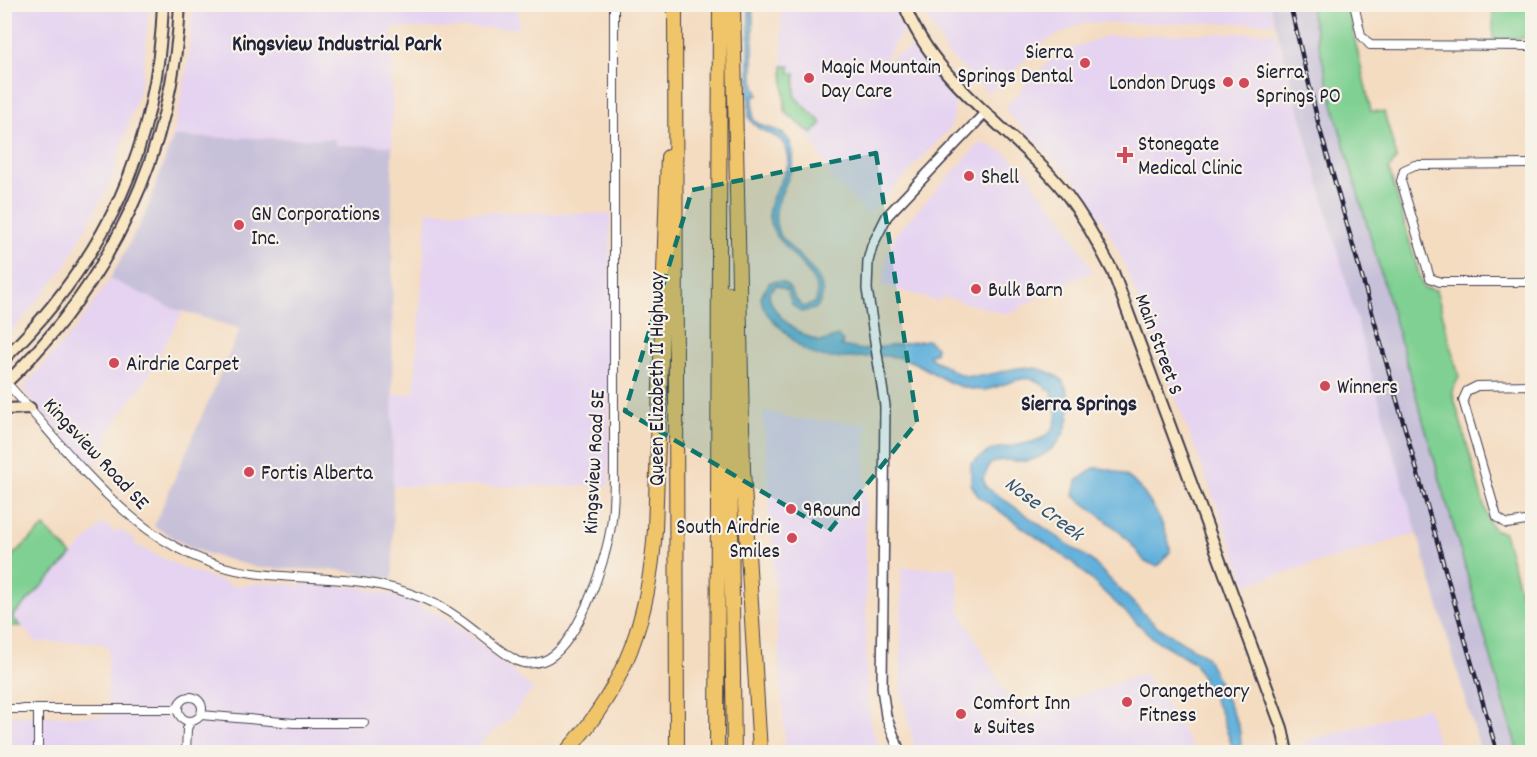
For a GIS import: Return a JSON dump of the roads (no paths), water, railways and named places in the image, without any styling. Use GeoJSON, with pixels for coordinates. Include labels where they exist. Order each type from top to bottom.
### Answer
{"type":"FeatureCollection","features":[{"type":"Feature","properties":{"kind":"highway","name":"Queen Elizabeth II Highway"},"geometry":{"type":"LineString","coordinates":[[675,4],[677,753]]}},
{"type":"Feature","properties":{"kind":"highway"},"geometry":{"type":"LineString","coordinates":[[717,753],[720,4]]}},
{"type":"Feature","properties":{"kind":"highway"},"geometry":{"type":"LineString","coordinates":[[733,4],[743,460],[760,753]]}},
{"type":"Feature","properties":{"kind":"highway"},"geometry":{"type":"LineString","coordinates":[[566,753],[602,707],[617,682],[632,652],[649,589],[655,529],[666,189],[675,38]]}},
{"type":"Feature","properties":{"kind":"highway"},"geometry":{"type":"LineString","coordinates":[[720,66],[727,226],[734,753]]}},
{"type":"Feature","properties":{"kind":"main road"},"geometry":{"type":"LineString","coordinates":[[4,359],[34,329],[66,291],[86,263],[112,216],[134,162],[147,119],[160,54],[164,4]]}},
{"type":"Feature","properties":{"kind":"main road"},"geometry":{"type":"LineString","coordinates":[[5,383],[34,357],[75,308],[108,256],[132,210],[150,166],[165,115],[175,61],[180,4]]}},
{"type":"Feature","properties":{"kind":"main road","name":"Main Street S"},"geometry":{"type":"LineString","coordinates":[[904,4],[920,40],[933,57],[1054,179],[1080,213],[1113,272],[1262,672],[1282,728],[1287,753]]}},
{"type":"Feature","properties":{"kind":"main road"},"geometry":{"type":"LineString","coordinates":[[4,409],[30,408]]}},
{"type":"Feature","properties":{"kind":"street","name":"Kingsview Road SE"},"geometry":{"type":"LineString","coordinates":[[5,383],[122,511],[145,530],[182,551],[214,565],[250,573],[338,578],[398,589],[451,613],[516,660],[532,664],[549,659],[567,639],[588,601],[602,563],[612,522],[614,4]]}},
{"type":"Feature","properties":{"kind":"street"},"geometry":{"type":"LineString","coordinates":[[1354,4],[1361,35],[1370,45],[1533,46]]}},
{"type":"Feature","properties":{"kind":"street"},"geometry":{"type":"LineString","coordinates":[[900,753],[886,716],[882,688],[885,429],[880,364],[867,277],[872,246],[879,230],[906,194],[986,112]]}},
{"type":"Feature","properties":{"kind":"street"},"geometry":{"type":"LineString","coordinates":[[1533,164],[1415,165],[1404,170],[1401,182],[1431,278],[1440,282],[1533,282]]}},
{"type":"Feature","properties":{"kind":"street"},"geometry":{"type":"LineString","coordinates":[[1533,385],[1477,386],[1467,391],[1463,400],[1497,517],[1507,524],[1533,520]]}},
{"type":"Feature","properties":{"kind":"street"},"geometry":{"type":"LineString","coordinates":[[190,722],[181,718],[178,709],[181,701],[194,698],[202,707],[201,715]]}},
{"type":"Feature","properties":{"kind":"street"},"geometry":{"type":"LineString","coordinates":[[4,709],[178,709]]}},
{"type":"Feature","properties":{"kind":"street"},"geometry":{"type":"LineString","coordinates":[[38,710],[38,753]]}},
{"type":"Feature","properties":{"kind":"street"},"geometry":{"type":"LineString","coordinates":[[186,753],[187,729],[190,722],[201,715],[294,723],[364,723]]}},
{"type":"Feature","properties":{"kind":"water"},"geometry":{"type":"Polygon","coordinates":[[[753,4],[753,80],[758,95],[753,97],[753,119],[784,135],[793,150],[790,173],[777,207],[778,231],[818,277],[822,288],[822,298],[815,309],[801,312],[792,304],[787,290],[776,285],[769,292],[775,309],[796,330],[821,342],[838,336],[843,342],[841,346],[863,350],[927,340],[936,347],[935,353],[929,354],[931,358],[963,375],[980,376],[1024,367],[1048,372],[1061,379],[1070,403],[1066,427],[1061,438],[1043,455],[1031,460],[1001,460],[990,464],[983,479],[986,487],[1092,561],[1155,625],[1206,656],[1239,726],[1242,752],[1234,752],[1220,711],[1194,662],[1154,639],[1072,562],[978,496],[971,484],[971,463],[992,450],[1035,441],[1051,431],[1056,411],[1052,390],[1047,390],[1040,382],[1032,379],[1014,381],[988,389],[967,388],[914,363],[892,357],[826,358],[802,348],[765,311],[761,296],[770,282],[783,283],[804,307],[815,303],[817,294],[810,275],[778,238],[770,220],[771,202],[789,160],[783,143],[754,125],[749,118],[749,5],[753,4]]]}},
{"type":"Feature","properties":{"kind":"water"},"geometry":{"type":"Polygon","coordinates":[[[1094,468],[1111,470],[1126,476],[1148,499],[1161,522],[1169,543],[1170,552],[1158,566],[1145,562],[1120,533],[1074,496],[1077,481],[1094,468]]]}},
{"type":"Feature","properties":{"kind":"railway"},"geometry":{"type":"LineString","coordinates":[[1290,4],[1319,126],[1497,752]]}},
{"type":"Feature","properties":{"kind":"place","name":"Sierra Springs Dental"},"geometry":{"type":"Point","coordinates":[1085,63]}},
{"type":"Feature","properties":{"kind":"place","name":"Magic Mountain Day Care"},"geometry":{"type":"Point","coordinates":[809,78]}},
{"type":"Feature","properties":{"kind":"place","name":"London Drugs"},"geometry":{"type":"Point","coordinates":[1228,82]}},
{"type":"Feature","properties":{"kind":"place","name":"Sierra Springs PO"},"geometry":{"type":"Point","coordinates":[1244,83]}},
{"type":"Feature","properties":{"kind":"place","name":"Stonegate Medical Clinic"},"geometry":{"type":"Point","coordinates":[1125,155]}},
{"type":"Feature","properties":{"kind":"place","name":"Shell"},"geometry":{"type":"Point","coordinates":[969,176]}},
{"type":"Feature","properties":{"kind":"place","name":"GN Corporations Inc."},"geometry":{"type":"Point","coordinates":[239,225]}},
{"type":"Feature","properties":{"kind":"place","name":"Bulk Barn"},"geometry":{"type":"Point","coordinates":[976,289]}},
{"type":"Feature","properties":{"kind":"place","name":"Airdrie Carpet"},"geometry":{"type":"Point","coordinates":[114,363]}},
{"type":"Feature","properties":{"kind":"place","name":"Winners"},"geometry":{"type":"Point","coordinates":[1325,386]}},
{"type":"Feature","properties":{"kind":"place","name":"Fortis Alberta"},"geometry":{"type":"Point","coordinates":[249,472]}},
{"type":"Feature","properties":{"kind":"place","name":"9Round"},"geometry":{"type":"Point","coordinates":[791,509]}},
{"type":"Feature","properties":{"kind":"place","name":"South Airdrie Smiles"},"geometry":{"type":"Point","coordinates":[792,538]}},
{"type":"Feature","properties":{"kind":"place","name":"Orangetheory Fitness"},"geometry":{"type":"Point","coordinates":[1127,702]}},
{"type":"Feature","properties":{"kind":"place","name":"Comfort Inn & Suites"},"geometry":{"type":"Point","coordinates":[961,714]}},
{"type":"Feature","properties":{"kind":"district","name":"Kingsview Industrial Park"},"geometry":{"type":"Point","coordinates":[337,42]}},
{"type":"Feature","properties":{"kind":"district","name":"Sierra Springs"},"geometry":{"type":"Point","coordinates":[1079,402]}},
{"type":"Feature","properties":{"kind":"water label","name":"Nose Creek"},"geometry":{"type":"Point","coordinates":[1045,507]}}]}
